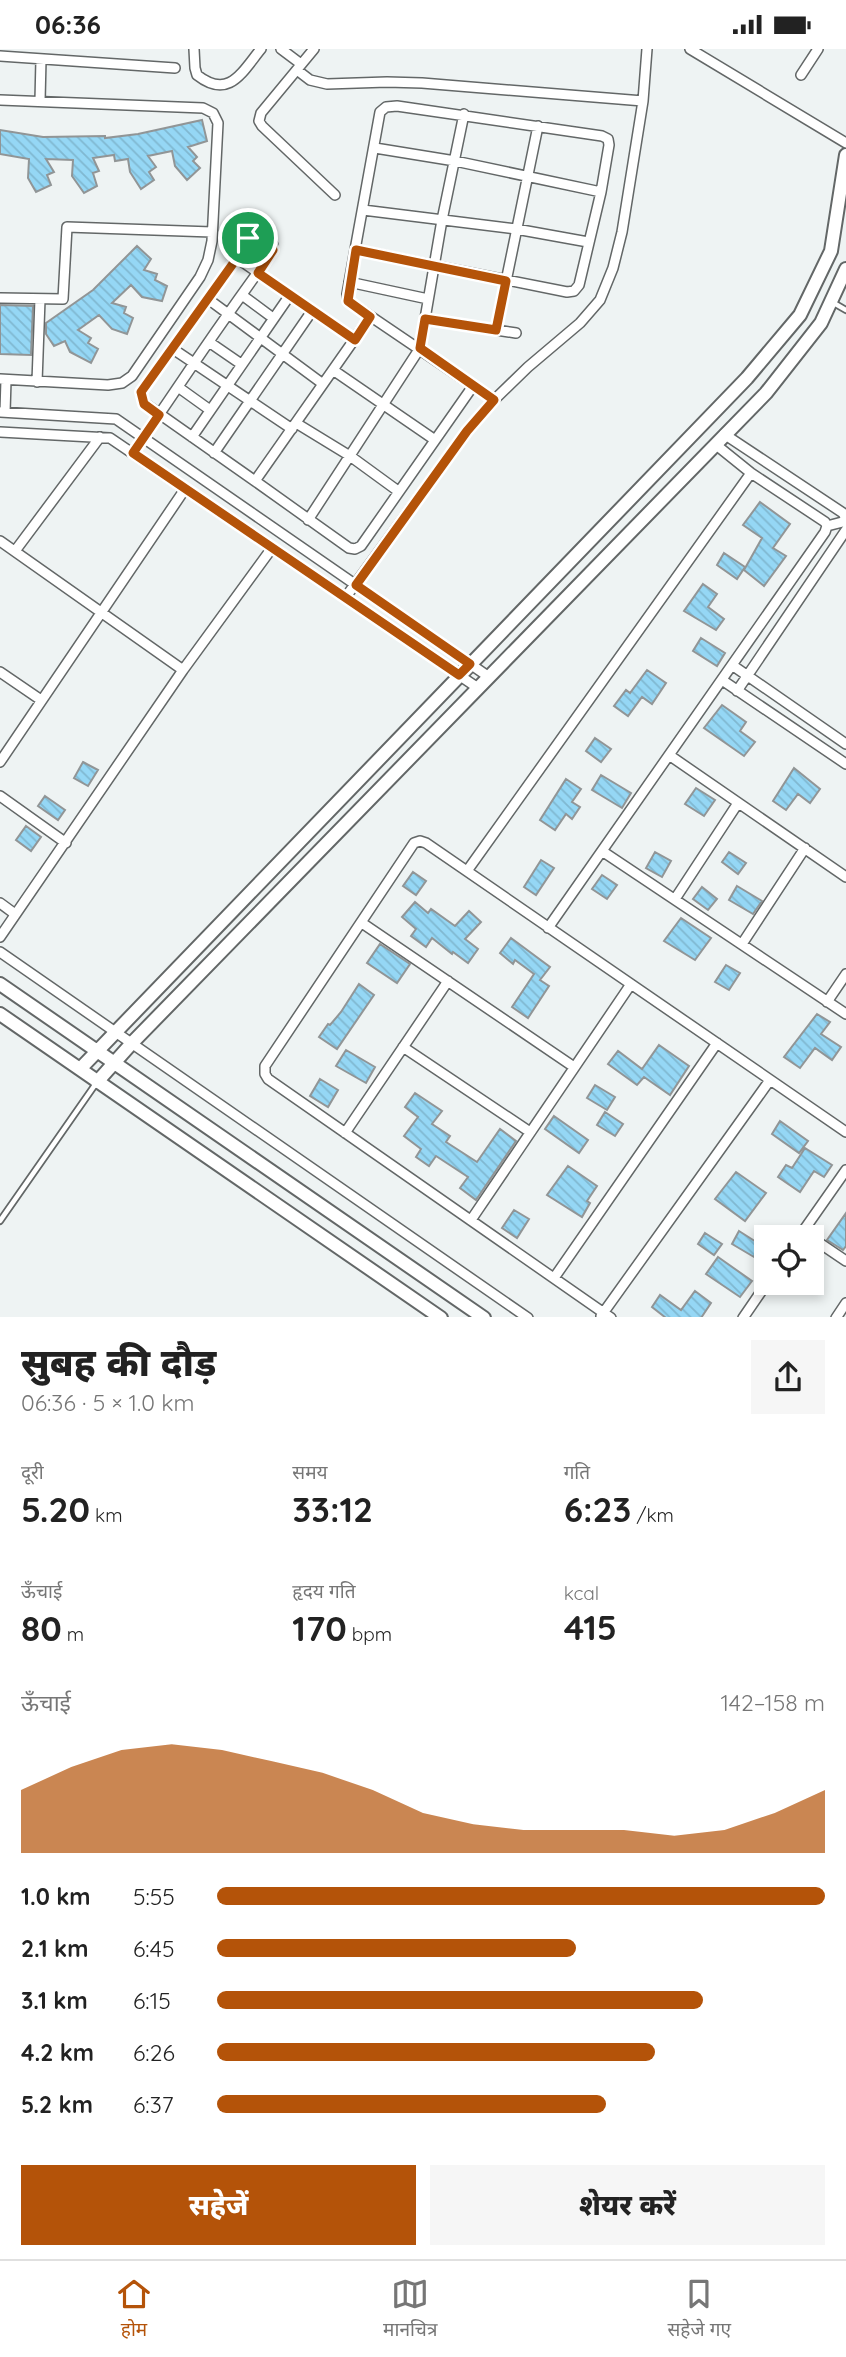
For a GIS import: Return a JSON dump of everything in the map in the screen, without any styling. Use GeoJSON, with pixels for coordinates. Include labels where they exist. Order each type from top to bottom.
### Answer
{"type":"FeatureCollection","features":[{"type":"Feature","properties":{"kind":"street"},"geometry":{"type":"LineString","coordinates":[[194,49],[197,75],[217,84],[227,85],[238,78],[261,49]]}},
{"type":"Feature","properties":{"kind":"street"},"geometry":{"type":"LineString","coordinates":[[281,49],[310,80],[327,84],[422,83],[643,101]]}},
{"type":"Feature","properties":{"kind":"street"},"geometry":{"type":"LineString","coordinates":[[314,49],[261,113],[259,121],[261,126],[335,195]]}},
{"type":"Feature","properties":{"kind":"street"},"geometry":{"type":"LineString","coordinates":[[345,598],[467,431],[494,400],[580,323],[600,300],[613,268],[622,232],[643,101],[647,49]]}},
{"type":"Feature","properties":{"kind":"street"},"geometry":{"type":"LineString","coordinates":[[690,49],[846,143]]}},
{"type":"Feature","properties":{"kind":"street"},"geometry":{"type":"LineString","coordinates":[[801,75],[818,49]]}},
{"type":"Feature","properties":{"kind":"street"},"geometry":{"type":"LineString","coordinates":[[0,57],[176,68]]}},
{"type":"Feature","properties":{"kind":"street"},"geometry":{"type":"LineString","coordinates":[[40,101],[41,59]]}},
{"type":"Feature","properties":{"kind":"street"},"geometry":{"type":"LineString","coordinates":[[0,100],[202,108],[213,113],[218,123],[208,260],[200,277],[132,376],[122,383],[108,385],[3,379],[3,412],[116,419],[489,677]]}},
{"type":"Feature","properties":{"kind":"street"},"geometry":{"type":"LineString","coordinates":[[356,250],[506,281],[567,292],[575,291],[579,285],[601,193],[608,139],[464,114],[397,106],[386,107],[380,112],[349,282],[348,301],[494,400]]}},
{"type":"Feature","properties":{"kind":"street"},"geometry":{"type":"LineString","coordinates":[[308,520],[420,348],[464,114]]}},
{"type":"Feature","properties":{"kind":"street"},"geometry":{"type":"LineString","coordinates":[[496,330],[538,126]]}},
{"type":"Feature","properties":{"kind":"street"},"geometry":{"type":"LineString","coordinates":[[375,148],[455,160],[601,193]]}},
{"type":"Feature","properties":{"kind":"street"},"geometry":{"type":"LineString","coordinates":[[79,1069],[747,378],[800,314],[831,251],[846,155]]}},
{"type":"Feature","properties":{"kind":"street"},"geometry":{"type":"LineString","coordinates":[[363,210],[516,229],[589,242]]}},
{"type":"Feature","properties":{"kind":"street"},"geometry":{"type":"LineString","coordinates":[[0,298],[63,299],[67,227],[212,232]]}},
{"type":"Feature","properties":{"kind":"street"},"geometry":{"type":"LineString","coordinates":[[133,453],[143,437],[159,415],[194,363],[271,254],[273,245],[270,242],[258,234],[252,235],[141,392],[144,404],[159,415],[255,481],[308,520],[349,548],[361,546],[473,386]]}},
{"type":"Feature","properties":{"kind":"street"},"geometry":{"type":"LineString","coordinates":[[237,258],[355,340]]}},
{"type":"Feature","properties":{"kind":"street"},"geometry":{"type":"LineString","coordinates":[[97,1082],[774,383],[821,323],[846,269]]}},
{"type":"Feature","properties":{"kind":"street"},"geometry":{"type":"LineString","coordinates":[[349,282],[428,299]]}},
{"type":"Feature","properties":{"kind":"street"},"geometry":{"type":"LineString","coordinates":[[242,295],[273,318]]}},
{"type":"Feature","properties":{"kind":"street"},"geometry":{"type":"LineString","coordinates":[[192,437],[290,295]]}},
{"type":"Feature","properties":{"kind":"street"},"geometry":{"type":"LineString","coordinates":[[37,382],[40,299]]}},
{"type":"Feature","properties":{"kind":"street"},"geometry":{"type":"LineString","coordinates":[[208,299],[323,384]]}},
{"type":"Feature","properties":{"kind":"street"},"geometry":{"type":"LineString","coordinates":[[214,453],[313,310]]}},
{"type":"Feature","properties":{"kind":"street"},"geometry":{"type":"LineString","coordinates":[[255,481],[370,317]]}},
{"type":"Feature","properties":{"kind":"street"},"geometry":{"type":"LineString","coordinates":[[425,319],[516,333]]}},
{"type":"Feature","properties":{"kind":"street"},"geometry":{"type":"LineString","coordinates":[[209,342],[241,364]]}},
{"type":"Feature","properties":{"kind":"street"},"geometry":{"type":"LineString","coordinates":[[173,348],[250,401],[350,456],[398,491]]}},
{"type":"Feature","properties":{"kind":"street"},"geometry":{"type":"LineString","coordinates":[[333,370],[435,440]]}},
{"type":"Feature","properties":{"kind":"street"},"geometry":{"type":"LineString","coordinates":[[178,387],[210,410]]}},
{"type":"Feature","properties":{"kind":"street"},"geometry":{"type":"LineString","coordinates":[[0,432],[110,438],[478,688]]}},
{"type":"Feature","properties":{"kind":"street"},"geometry":{"type":"LineString","coordinates":[[548,928],[827,526],[846,520],[843,513],[724,434]]}},
{"type":"Feature","properties":{"kind":"street"},"geometry":{"type":"LineString","coordinates":[[15,551],[100,437]]}},
{"type":"Feature","properties":{"kind":"street"},"geometry":{"type":"LineString","coordinates":[[715,444],[751,473],[824,521],[827,526]]}},
{"type":"Feature","properties":{"kind":"street"},"geometry":{"type":"LineString","coordinates":[[467,871],[751,473]]}},
{"type":"Feature","properties":{"kind":"street"},"geometry":{"type":"LineString","coordinates":[[0,762],[185,489]]}},
{"type":"Feature","properties":{"kind":"street"},"geometry":{"type":"LineString","coordinates":[[737,691],[846,530]]}},
{"type":"Feature","properties":{"kind":"street"},"geometry":{"type":"LineString","coordinates":[[0,541],[183,670]]}},
{"type":"Feature","properties":{"kind":"street"},"geometry":{"type":"LineString","coordinates":[[0,937],[183,670],[272,548]]}},
{"type":"Feature","properties":{"kind":"street"},"geometry":{"type":"LineString","coordinates":[[732,665],[846,744]]}},
{"type":"Feature","properties":{"kind":"street"},"geometry":{"type":"LineString","coordinates":[[0,671],[41,700]]}},
{"type":"Feature","properties":{"kind":"street"},"geometry":{"type":"LineString","coordinates":[[722,680],[846,764]]}},
{"type":"Feature","properties":{"kind":"street"},"geometry":{"type":"LineString","coordinates":[[669,755],[846,877]]}},
{"type":"Feature","properties":{"kind":"street"},"geometry":{"type":"LineString","coordinates":[[0,796],[66,843]]}},
{"type":"Feature","properties":{"kind":"street"},"geometry":{"type":"LineString","coordinates":[[675,899],[738,803]]}},
{"type":"Feature","properties":{"kind":"street"},"geometry":{"type":"LineString","coordinates":[[770,1080],[605,1316],[268,1079],[265,1066],[414,843],[420,841],[467,871],[846,1132]]}},
{"type":"Feature","properties":{"kind":"street"},"geometry":{"type":"LineString","coordinates":[[742,944],[805,848]]}},
{"type":"Feature","properties":{"kind":"street"},"geometry":{"type":"LineString","coordinates":[[602,851],[846,1014]]}},
{"type":"Feature","properties":{"kind":"street"},"geometry":{"type":"LineString","coordinates":[[0,903],[15,914]]}},
{"type":"Feature","properties":{"kind":"street"},"geometry":{"type":"LineString","coordinates":[[362,923],[574,1067]]}},
{"type":"Feature","properties":{"kind":"street"},"geometry":{"type":"LineString","coordinates":[[0,952],[527,1317]]}},
{"type":"Feature","properties":{"kind":"street"},"geometry":{"type":"LineString","coordinates":[[827,1002],[846,974]]}},
{"type":"Feature","properties":{"kind":"street"},"geometry":{"type":"LineString","coordinates":[[345,1133],[448,981]]}},
{"type":"Feature","properties":{"kind":"street"},"geometry":{"type":"LineString","coordinates":[[0,984],[483,1317]]}},
{"type":"Feature","properties":{"kind":"street"},"geometry":{"type":"LineString","coordinates":[[471,1220],[631,984]]}},
{"type":"Feature","properties":{"kind":"street"},"geometry":{"type":"LineString","coordinates":[[0,1014],[440,1317]]}},
{"type":"Feature","properties":{"kind":"street"},"geometry":{"type":"LineString","coordinates":[[554,1278],[717,1044]]}},
{"type":"Feature","properties":{"kind":"street"},"geometry":{"type":"LineString","coordinates":[[403,1047],[530,1132]]}},
{"type":"Feature","properties":{"kind":"street"},"geometry":{"type":"LineString","coordinates":[[813,1225],[846,1170]]}},
{"type":"Feature","properties":{"kind":"street"},"geometry":{"type":"LineString","coordinates":[[824,1247],[846,1261]]}},
{"type":"Feature","properties":{"kind":"street"},"geometry":{"type":"LineString","coordinates":[[744,1317],[759,1295]]}},
{"type":"Feature","properties":{"kind":"lane"},"geometry":{"type":"LineString","coordinates":[[831,302],[846,310]]}},
{"type":"Feature","properties":{"kind":"lane"},"geometry":{"type":"LineString","coordinates":[[0,1221],[97,1082]]}},
{"type":"Feature","properties":{"kind":"building"},"geometry":{"type":"Polygon","coordinates":[[[202,120],[207,141],[188,147],[197,157],[193,161],[200,168],[187,180],[175,166],[172,151],[148,156],[156,167],[149,172],[154,180],[141,189],[130,172],[128,159],[115,161],[114,155],[93,158],[99,171],[93,173],[97,186],[84,193],[72,176],[73,160],[46,159],[54,172],[47,175],[51,185],[36,192],[28,178],[29,159],[0,154],[0,130],[43,137],[105,138],[202,120]]]}},
{"type":"Feature","properties":{"kind":"building"},"geometry":{"type":"Polygon","coordinates":[[[137,246],[151,259],[144,270],[157,274],[155,280],[167,286],[162,301],[142,297],[131,285],[112,303],[126,307],[124,313],[133,318],[127,334],[112,329],[99,315],[78,330],[91,338],[88,343],[98,349],[91,363],[70,352],[65,341],[54,346],[46,334],[46,323],[93,290],[137,246]]]}},
{"type":"Feature","properties":{"kind":"building"},"geometry":{"type":"Polygon","coordinates":[[[0,305],[33,306],[31,355],[0,354],[0,305]]]}},
{"type":"Feature","properties":{"kind":"building"},"geometry":{"type":"Polygon","coordinates":[[[760,502],[790,524],[773,548],[786,556],[764,586],[744,570],[762,538],[743,525],[760,502]]]}},
{"type":"Feature","properties":{"kind":"building"},"geometry":{"type":"Polygon","coordinates":[[[724,553],[745,567],[737,579],[717,565],[724,553]]]}},
{"type":"Feature","properties":{"kind":"building"},"geometry":{"type":"Polygon","coordinates":[[[703,584],[717,594],[708,607],[724,619],[716,630],[684,611],[703,584]]]}},
{"type":"Feature","properties":{"kind":"building"},"geometry":{"type":"Polygon","coordinates":[[[701,638],[725,653],[717,666],[693,651],[701,638]]]}},
{"type":"Feature","properties":{"kind":"building"},"geometry":{"type":"Polygon","coordinates":[[[647,670],[666,683],[652,704],[642,697],[628,716],[614,706],[626,690],[630,693],[647,670]]]}},
{"type":"Feature","properties":{"kind":"building"},"geometry":{"type":"Polygon","coordinates":[[[722,705],[746,722],[740,731],[755,742],[744,756],[704,728],[722,705]]]}},
{"type":"Feature","properties":{"kind":"building"},"geometry":{"type":"Polygon","coordinates":[[[595,738],[611,749],[601,762],[586,751],[595,738]]]}},
{"type":"Feature","properties":{"kind":"building"},"geometry":{"type":"Polygon","coordinates":[[[83,762],[98,770],[88,786],[74,778],[83,762]]]}},
{"type":"Feature","properties":{"kind":"building"},"geometry":{"type":"Polygon","coordinates":[[[794,768],[820,789],[810,803],[798,794],[786,810],[773,801],[794,768]]]}},
{"type":"Feature","properties":{"kind":"building"},"geometry":{"type":"Polygon","coordinates":[[[601,775],[631,793],[622,808],[592,790],[601,775]]]}},
{"type":"Feature","properties":{"kind":"building"},"geometry":{"type":"Polygon","coordinates":[[[566,779],[581,789],[572,802],[580,807],[572,819],[566,814],[555,830],[540,820],[566,779]]]}},
{"type":"Feature","properties":{"kind":"building"},"geometry":{"type":"Polygon","coordinates":[[[696,788],[715,800],[704,816],[685,804],[696,788]]]}},
{"type":"Feature","properties":{"kind":"building"},"geometry":{"type":"Polygon","coordinates":[[[45,796],[65,810],[58,820],[38,806],[45,796]]]}},
{"type":"Feature","properties":{"kind":"building"},"geometry":{"type":"Polygon","coordinates":[[[26,826],[41,837],[31,851],[16,840],[26,826]]]}},
{"type":"Feature","properties":{"kind":"building"},"geometry":{"type":"Polygon","coordinates":[[[655,852],[671,861],[662,877],[646,868],[655,852]]]}},
{"type":"Feature","properties":{"kind":"building"},"geometry":{"type":"Polygon","coordinates":[[[729,852],[746,863],[738,874],[722,862],[729,852]]]}},
{"type":"Feature","properties":{"kind":"building"},"geometry":{"type":"Polygon","coordinates":[[[541,860],[554,868],[536,895],[524,887],[541,860]]]}},
{"type":"Feature","properties":{"kind":"building"},"geometry":{"type":"Polygon","coordinates":[[[413,872],[426,881],[416,895],[403,886],[413,872]]]}},
{"type":"Feature","properties":{"kind":"building"},"geometry":{"type":"Polygon","coordinates":[[[602,875],[617,885],[607,899],[592,889],[602,875]]]}},
{"type":"Feature","properties":{"kind":"building"},"geometry":{"type":"Polygon","coordinates":[[[737,886],[762,901],[753,914],[729,900],[737,886]]]}},
{"type":"Feature","properties":{"kind":"building"},"geometry":{"type":"Polygon","coordinates":[[[702,887],[717,899],[708,910],[693,899],[702,887]]]}},
{"type":"Feature","properties":{"kind":"building"},"geometry":{"type":"Polygon","coordinates":[[[415,902],[428,913],[431,909],[455,926],[469,911],[481,922],[465,939],[478,949],[468,963],[432,938],[426,947],[411,936],[416,929],[402,917],[415,902]]]}},
{"type":"Feature","properties":{"kind":"building"},"geometry":{"type":"Polygon","coordinates":[[[681,918],[711,938],[695,960],[664,941],[681,918]]]}},
{"type":"Feature","properties":{"kind":"building"},"geometry":{"type":"Polygon","coordinates":[[[511,938],[550,967],[540,980],[549,986],[528,1018],[512,1007],[534,974],[515,960],[513,964],[500,953],[511,938]]]}},
{"type":"Feature","properties":{"kind":"building"},"geometry":{"type":"Polygon","coordinates":[[[380,944],[410,964],[397,983],[367,963],[380,944]]]}},
{"type":"Feature","properties":{"kind":"building"},"geometry":{"type":"Polygon","coordinates":[[[726,965],[740,973],[729,990],[715,982],[726,965]]]}},
{"type":"Feature","properties":{"kind":"building"},"geometry":{"type":"Polygon","coordinates":[[[359,984],[374,995],[337,1049],[319,1037],[341,1012],[359,984]]]}},
{"type":"Feature","properties":{"kind":"building"},"geometry":{"type":"Polygon","coordinates":[[[817,1014],[830,1022],[821,1034],[841,1047],[832,1060],[815,1048],[800,1068],[784,1057],[817,1014]]]}},
{"type":"Feature","properties":{"kind":"building"},"geometry":{"type":"Polygon","coordinates":[[[659,1045],[689,1066],[670,1095],[644,1077],[637,1085],[608,1064],[618,1051],[642,1069],[659,1045]]]}},
{"type":"Feature","properties":{"kind":"building"},"geometry":{"type":"Polygon","coordinates":[[[346,1050],[375,1067],[366,1083],[336,1066],[346,1050]]]}},
{"type":"Feature","properties":{"kind":"building"},"geometry":{"type":"Polygon","coordinates":[[[320,1079],[338,1090],[328,1107],[310,1096],[320,1079]]]}},
{"type":"Feature","properties":{"kind":"building"},"geometry":{"type":"Polygon","coordinates":[[[595,1085],[615,1097],[607,1110],[587,1098],[595,1085]]]}},
{"type":"Feature","properties":{"kind":"building"},"geometry":{"type":"Polygon","coordinates":[[[415,1093],[442,1111],[432,1124],[450,1136],[446,1142],[477,1162],[500,1129],[516,1141],[476,1200],[460,1188],[468,1177],[436,1156],[429,1166],[416,1157],[421,1149],[404,1136],[418,1117],[405,1107],[415,1093]]]}},
{"type":"Feature","properties":{"kind":"building"},"geometry":{"type":"Polygon","coordinates":[[[605,1112],[623,1124],[615,1136],[597,1125],[605,1112]]]}},
{"type":"Feature","properties":{"kind":"building"},"geometry":{"type":"Polygon","coordinates":[[[554,1116],[588,1140],[579,1153],[545,1129],[554,1116]]]}},
{"type":"Feature","properties":{"kind":"building"},"geometry":{"type":"Polygon","coordinates":[[[780,1121],[808,1141],[799,1153],[772,1134],[780,1121]]]}},
{"type":"Feature","properties":{"kind":"building"},"geometry":{"type":"Polygon","coordinates":[[[805,1148],[832,1165],[824,1177],[814,1171],[800,1192],[778,1177],[786,1165],[792,1168],[805,1148]]]}},
{"type":"Feature","properties":{"kind":"building"},"geometry":{"type":"Polygon","coordinates":[[[568,1166],[597,1186],[587,1201],[590,1203],[582,1217],[547,1195],[568,1166]]]}},
{"type":"Feature","properties":{"kind":"building"},"geometry":{"type":"Polygon","coordinates":[[[736,1172],[766,1193],[745,1221],[715,1199],[736,1172]]]}},
{"type":"Feature","properties":{"kind":"building"},"geometry":{"type":"Polygon","coordinates":[[[514,1210],[529,1219],[517,1238],[502,1228],[514,1210]]]}},
{"type":"Feature","properties":{"kind":"building"},"geometry":{"type":"Polygon","coordinates":[[[846,1213],[846,1246],[843,1250],[827,1240],[846,1213]]]}},
{"type":"Feature","properties":{"kind":"building"},"geometry":{"type":"Polygon","coordinates":[[[739,1231],[754,1241],[754,1257],[732,1244],[739,1231]]]}},
{"type":"Feature","properties":{"kind":"building"},"geometry":{"type":"Polygon","coordinates":[[[705,1233],[722,1244],[714,1255],[698,1244],[705,1233]]]}},
{"type":"Feature","properties":{"kind":"building"},"geometry":{"type":"Polygon","coordinates":[[[718,1257],[752,1281],[740,1297],[706,1274],[718,1257]]]}},
{"type":"Feature","properties":{"kind":"building"},"geometry":{"type":"Polygon","coordinates":[[[695,1291],[711,1303],[702,1317],[665,1317],[652,1307],[660,1295],[681,1310],[695,1291]]]}},
{"type":"Feature","properties":{"kind":"route"},"geometry":{"type":"LineString","coordinates":[[258,234],[273,245],[271,254],[258,273],[355,340],[370,317],[348,301],[356,250],[506,281],[496,330],[425,319],[420,348],[494,400],[467,431],[356,585],[470,664],[459,675],[133,453],[159,415],[144,404],[141,392],[237,258],[248,238],[258,234]]}}]}
